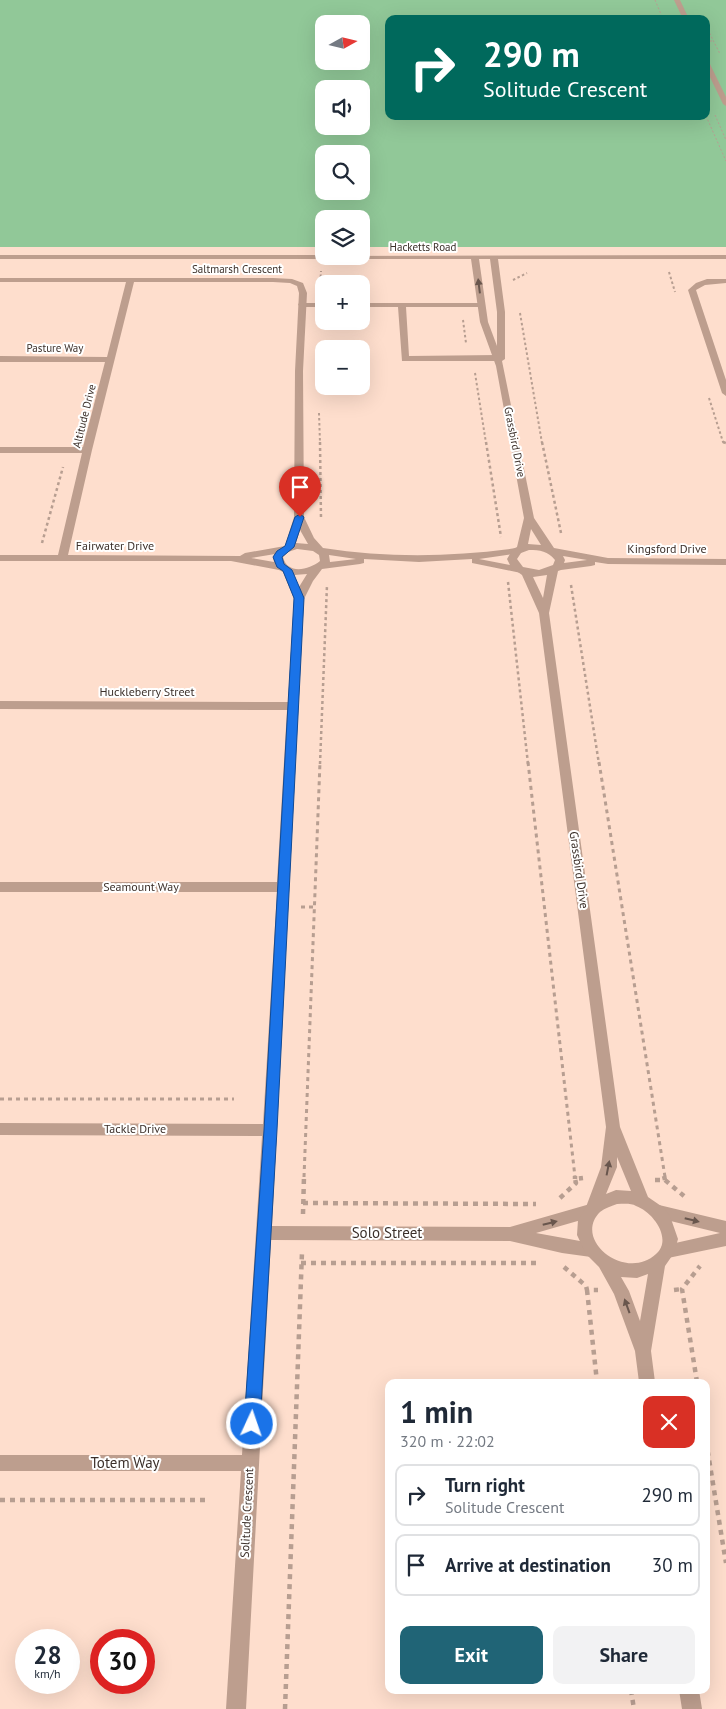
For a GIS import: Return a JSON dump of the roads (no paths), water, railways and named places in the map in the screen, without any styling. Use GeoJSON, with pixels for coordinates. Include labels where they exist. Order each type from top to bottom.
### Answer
{"type":"FeatureCollection","features":[{"type":"Feature","properties":{"kind":"street"},"geometry":{"type":"LineString","coordinates":[[677,0],[684,15]]}},
{"type":"Feature","properties":{"kind":"street"},"geometry":{"type":"LineString","coordinates":[[710,70],[726,104]]}},
{"type":"Feature","properties":{"kind":"street","name":"Hacketts Road"},"geometry":{"type":"LineString","coordinates":[[0,257],[726,257]]}},
{"type":"Feature","properties":{"kind":"street","name":"Grassbird Drive"},"geometry":{"type":"LineString","coordinates":[[475,258],[484,322],[499,362],[529,518],[560,560],[544,613]]}},
{"type":"Feature","properties":{"kind":"street","name":"Grassbird Drive"},"geometry":{"type":"LineString","coordinates":[[494,258],[501,312],[499,362]]}},
{"type":"Feature","properties":{"kind":"street","name":"Saltmarsh Crescent"},"geometry":{"type":"LineString","coordinates":[[0,280],[287,280],[301,286],[303,293],[298,372],[300,517]]}},
{"type":"Feature","properties":{"kind":"street","name":"Altitude Drive"},"geometry":{"type":"LineString","coordinates":[[62,558],[87,450],[131,280]]}},
{"type":"Feature","properties":{"kind":"street"},"geometry":{"type":"LineString","coordinates":[[726,281],[704,282],[692,290],[726,393]]}},
{"type":"Feature","properties":{"kind":"street"},"geometry":{"type":"LineString","coordinates":[[302,305],[315,305]]}},
{"type":"Feature","properties":{"kind":"street"},"geometry":{"type":"LineString","coordinates":[[370,305],[481,305]]}},
{"type":"Feature","properties":{"kind":"street"},"geometry":{"type":"LineString","coordinates":[[402,305],[405,369]]}},
{"type":"Feature","properties":{"kind":"street"},"geometry":{"type":"LineString","coordinates":[[405,359],[471,358],[499,362]]}},
{"type":"Feature","properties":{"kind":"street","name":"Pasture Way"},"geometry":{"type":"LineString","coordinates":[[0,359],[110,360]]}},
{"type":"Feature","properties":{"kind":"street"},"geometry":{"type":"LineString","coordinates":[[0,450],[87,450]]}},
{"type":"Feature","properties":{"kind":"street"},"geometry":{"type":"LineString","coordinates":[[286,569],[280,565],[278,557],[287,548],[300,517]]}},
{"type":"Feature","properties":{"kind":"street"},"geometry":{"type":"LineString","coordinates":[[300,517],[310,539],[326,558],[319,567]]}},
{"type":"Feature","properties":{"kind":"street","name":"Grassbird Drive"},"geometry":{"type":"LineString","coordinates":[[529,518],[520,550],[512,559],[513,563],[524,571],[544,613],[613,1127],[642,1201]]}},
{"type":"Feature","properties":{"kind":"street","name":"Fairwater Drive"},"geometry":{"type":"LineString","coordinates":[[0,558],[230,558],[303,545],[319,549]]}},
{"type":"Feature","properties":{"kind":"street","name":"Kingsford Drive"},"geometry":{"type":"LineString","coordinates":[[520,550],[535,547],[608,561]]}},
{"type":"Feature","properties":{"kind":"street"},"geometry":{"type":"LineString","coordinates":[[319,549],[372,558],[460,559],[520,550]]}},
{"type":"Feature","properties":{"kind":"street","name":"Fairwater Drive"},"geometry":{"type":"LineString","coordinates":[[230,558],[302,572],[319,567]]}},
{"type":"Feature","properties":{"kind":"street"},"geometry":{"type":"LineString","coordinates":[[319,567],[372,558]]}},
{"type":"Feature","properties":{"kind":"street"},"geometry":{"type":"LineString","coordinates":[[460,559],[524,571]]}},
{"type":"Feature","properties":{"kind":"street","name":"Kingsford Drive"},"geometry":{"type":"LineString","coordinates":[[524,571],[541,574],[556,569],[608,561],[726,562]]}},
{"type":"Feature","properties":{"kind":"street","name":"Solitude Crescent"},"geometry":{"type":"LineString","coordinates":[[236,1709],[299,598],[308,580],[319,567]]}},
{"type":"Feature","properties":{"kind":"street","name":"Solitude Crescent"},"geometry":{"type":"LineString","coordinates":[[286,569],[299,598]]}},
{"type":"Feature","properties":{"kind":"street","name":"Huckleberry Street"},"geometry":{"type":"LineString","coordinates":[[0,705],[294,706]]}},
{"type":"Feature","properties":{"kind":"street","name":"Seamount Way"},"geometry":{"type":"LineString","coordinates":[[0,887],[283,887]]}},
{"type":"Feature","properties":{"kind":"street","name":"Grassbird Drive"},"geometry":{"type":"LineString","coordinates":[[592,1209],[606,1178],[613,1127]]}},
{"type":"Feature","properties":{"kind":"street","name":"Tackle Drive"},"geometry":{"type":"LineString","coordinates":[[0,1129],[270,1130]]}},
{"type":"Feature","properties":{"kind":"street"},"geometry":{"type":"LineString","coordinates":[[647,1379],[643,1351],[621,1290],[605,1264],[591,1250],[586,1240],[584,1230],[592,1209],[603,1200],[629,1197],[642,1201],[659,1212],[726,1228]]}},
{"type":"Feature","properties":{"kind":"street","name":"Solo Street"},"geometry":{"type":"LineString","coordinates":[[510,1234],[560,1221],[592,1209]]}},
{"type":"Feature","properties":{"kind":"street"},"geometry":{"type":"LineString","coordinates":[[605,1264],[618,1269],[632,1271],[645,1269],[657,1264],[668,1251],[670,1241],[669,1231],[659,1212]]}},
{"type":"Feature","properties":{"kind":"street","name":"Solo Street"},"geometry":{"type":"LineString","coordinates":[[263,1233],[510,1234],[562,1246],[591,1250]]}},
{"type":"Feature","properties":{"kind":"street"},"geometry":{"type":"LineString","coordinates":[[668,1251],[726,1239]]}},
{"type":"Feature","properties":{"kind":"street"},"geometry":{"type":"LineString","coordinates":[[643,1351],[657,1264]]}},
{"type":"Feature","properties":{"kind":"street","name":"Totem Way"},"geometry":{"type":"LineString","coordinates":[[0,1463],[250,1463]]}},
{"type":"Feature","properties":{"kind":"street"},"geometry":{"type":"LineString","coordinates":[[690,1694],[692,1709]]}}]}
